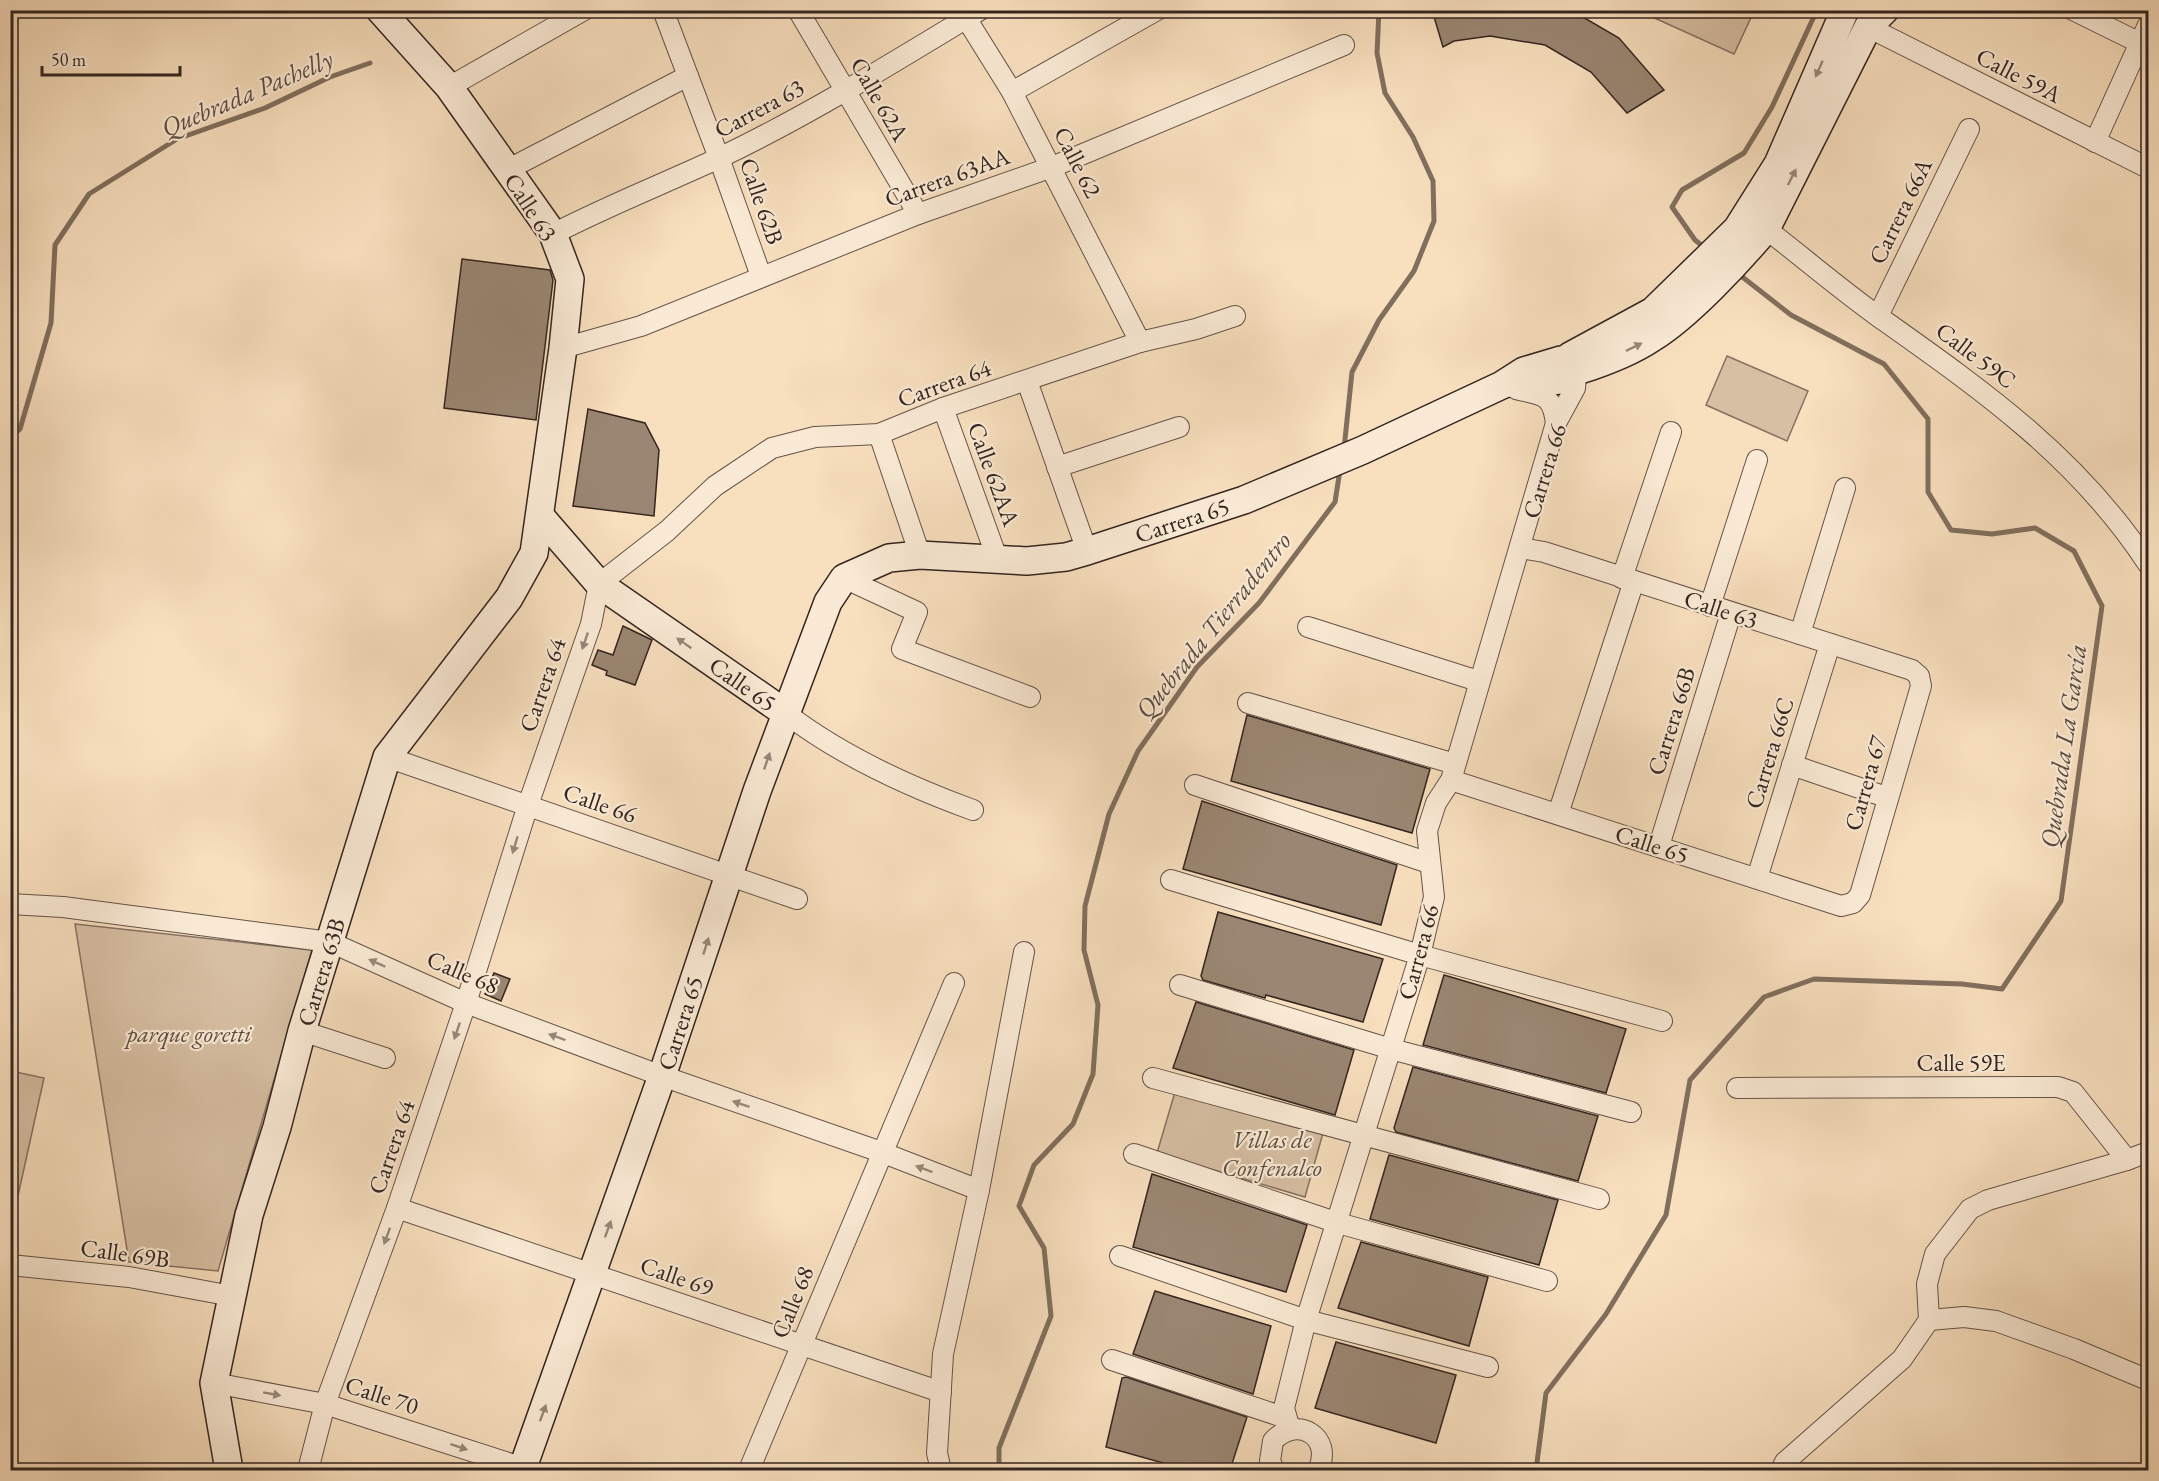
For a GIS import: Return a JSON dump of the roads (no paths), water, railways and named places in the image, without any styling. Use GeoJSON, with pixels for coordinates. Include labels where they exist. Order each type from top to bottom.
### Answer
{"type":"FeatureCollection","features":[{"type":"Feature","properties":{"kind":"main road"},"geometry":{"type":"LineString","coordinates":[[1750,230],[1845,10]]}},
{"type":"Feature","properties":{"kind":"main road","name":"Calle 63"},"geometry":{"type":"LineString","coordinates":[[387,13],[449,87],[553,234],[570,279],[541,517]]}},
{"type":"Feature","properties":{"kind":"main road"},"geometry":{"type":"LineString","coordinates":[[1571,368],[1652,338],[1750,230],[1876,19]]}},
{"type":"Feature","properties":{"kind":"main road","name":"Carrera 65"},"geometry":{"type":"LineString","coordinates":[[525,1470],[662,1076],[784,712],[828,602],[844,578],[889,558],[920,555],[1027,561],[1066,557],[1088,551],[1244,500],[1366,449],[1502,385],[1524,371],[1571,368]]}},
{"type":"Feature","properties":{"kind":"main road","name":"Calle 65"},"geometry":{"type":"LineString","coordinates":[[541,517],[599,584],[784,712]]}},
{"type":"Feature","properties":{"kind":"main road","name":"Carrera 63B"},"geometry":{"type":"LineString","coordinates":[[229,1470],[214,1383],[249,1215],[277,1127],[302,1031],[387,758],[509,598],[534,554],[541,517]]}},
{"type":"Feature","properties":{"kind":"street"},"geometry":{"type":"LineString","coordinates":[[449,87],[584,10]]}},
{"type":"Feature","properties":{"kind":"street","name":"Calle 62B"},"geometry":{"type":"LineString","coordinates":[[663,10],[720,158],[761,276]]}},
{"type":"Feature","properties":{"kind":"street","name":"Calle 62A"},"geometry":{"type":"LineString","coordinates":[[798,10],[918,214]]}},
{"type":"Feature","properties":{"kind":"street"},"geometry":{"type":"LineString","coordinates":[[1012,92],[1157,10]]}},
{"type":"Feature","properties":{"kind":"street"},"geometry":{"type":"LineString","coordinates":[[2073,10],[2140,44]]}},
{"type":"Feature","properties":{"kind":"street","name":"Carrera 63"},"geometry":{"type":"LineString","coordinates":[[553,234],[597,211],[720,158],[847,91],[969,13]]}},
{"type":"Feature","properties":{"kind":"street","name":"Calle 62"},"geometry":{"type":"LineString","coordinates":[[969,13],[1052,167],[1140,342]]}},
{"type":"Feature","properties":{"kind":"street","name":"Calle 59A"},"geometry":{"type":"LineString","coordinates":[[1876,19],[2095,142],[2148,168]]}},
{"type":"Feature","properties":{"kind":"street"},"geometry":{"type":"LineString","coordinates":[[2095,142],[2148,26]]}},
{"type":"Feature","properties":{"kind":"street","name":"Carrera 63AA"},"geometry":{"type":"LineString","coordinates":[[563,348],[641,326],[918,214],[1052,167],[1344,45]]}},
{"type":"Feature","properties":{"kind":"street"},"geometry":{"type":"LineString","coordinates":[[507,170],[688,76]]}},
{"type":"Feature","properties":{"kind":"street","name":"Carrera 66A"},"geometry":{"type":"LineString","coordinates":[[1878,316],[1969,129]]}},
{"type":"Feature","properties":{"kind":"street","name":"Calle 59C"},"geometry":{"type":"LineString","coordinates":[[1750,230],[1931,352],[2024,423],[2076,472],[2125,530],[2148,564]]}},
{"type":"Feature","properties":{"kind":"street","name":"Carrera 64"},"geometry":{"type":"LineString","coordinates":[[308,1470],[325,1404],[397,1208],[466,1003],[528,805],[591,624],[599,584],[667,531],[715,486],[772,448],[815,438],[879,435],[942,408],[1140,342],[1196,329],[1235,316]]}},
{"type":"Feature","properties":{"kind":"street","name":"Carrera 66"},"geometry":{"type":"LineString","coordinates":[[1288,1423],[1284,1408],[1306,1320],[1420,956],[1434,897],[1427,831],[1436,803],[1453,772],[1556,423],[1575,388],[1571,368]]}},
{"type":"Feature","properties":{"kind":"street"},"geometry":{"type":"LineString","coordinates":[[1027,381],[1088,551]]}},
{"type":"Feature","properties":{"kind":"street"},"geometry":{"type":"LineString","coordinates":[[1502,385],[1550,400],[1554,406],[1556,423]]}},
{"type":"Feature","properties":{"kind":"street","name":"Calle 62AA"},"geometry":{"type":"LineString","coordinates":[[942,408],[997,558]]}},
{"type":"Feature","properties":{"kind":"street"},"geometry":{"type":"LineString","coordinates":[[1058,467],[1179,427]]}},
{"type":"Feature","properties":{"kind":"street"},"geometry":{"type":"LineString","coordinates":[[1558,814],[1671,432]]}},
{"type":"Feature","properties":{"kind":"street"},"geometry":{"type":"LineString","coordinates":[[879,435],[920,555]]}},
{"type":"Feature","properties":{"kind":"street"},"geometry":{"type":"LineString","coordinates":[[1710,606],[1758,460]]}},
{"type":"Feature","properties":{"kind":"street"},"geometry":{"type":"LineString","coordinates":[[1800,634],[1845,488]]}},
{"type":"Feature","properties":{"kind":"street","name":"Calle 63"},"geometry":{"type":"LineString","coordinates":[[1520,548],[1544,552],[1800,634],[1912,670],[1919,676]]}},
{"type":"Feature","properties":{"kind":"street"},"geometry":{"type":"LineString","coordinates":[[844,578],[917,612],[902,649],[1030,696]]}},
{"type":"Feature","properties":{"kind":"street","name":"Carrera 66B"},"geometry":{"type":"LineString","coordinates":[[1659,846],[1731,613]]}},
{"type":"Feature","properties":{"kind":"street"},"geometry":{"type":"LineString","coordinates":[[1308,627],[1478,681]]}},
{"type":"Feature","properties":{"kind":"street","name":"Carrera 66C"},"geometry":{"type":"LineString","coordinates":[[1757,878],[1830,644]]}},
{"type":"Feature","properties":{"kind":"street","name":"Carrera 67"},"geometry":{"type":"LineString","coordinates":[[1853,903],[1860,895],[1886,797],[1921,686],[1919,676]]}},
{"type":"Feature","properties":{"kind":"street","name":"Calle 65"},"geometry":{"type":"LineString","coordinates":[[1248,704],[1453,772],[1558,814],[1841,906],[1853,903]]}},
{"type":"Feature","properties":{"kind":"street","name":"Calle 65"},"geometry":{"type":"LineString","coordinates":[[784,712],[815,736],[871,766],[923,792],[973,810]]}},
{"type":"Feature","properties":{"kind":"street","name":"Calle 66"},"geometry":{"type":"LineString","coordinates":[[387,758],[797,899]]}},
{"type":"Feature","properties":{"kind":"street"},"geometry":{"type":"LineString","coordinates":[[1792,765],[1886,797]]}},
{"type":"Feature","properties":{"kind":"street"},"geometry":{"type":"LineString","coordinates":[[1195,785],[1429,863]]}},
{"type":"Feature","properties":{"kind":"street"},"geometry":{"type":"LineString","coordinates":[[1171,880],[1420,956],[1662,1021]]}},
{"type":"Feature","properties":{"kind":"street","name":"Calle 68"},"geometry":{"type":"LineString","coordinates":[[10,904],[63,907],[330,942],[466,1003],[662,1076],[881,1152],[979,1190]]}},
{"type":"Feature","properties":{"kind":"street"},"geometry":{"type":"LineString","coordinates":[[941,1470],[937,1453],[943,1354],[979,1190],[1024,951]]}},
{"type":"Feature","properties":{"kind":"street","name":"Calle 68"},"geometry":{"type":"LineString","coordinates":[[749,1470],[954,983]]}},
{"type":"Feature","properties":{"kind":"street"},"geometry":{"type":"LineString","coordinates":[[1180,985],[1391,1049],[1631,1112]]}},
{"type":"Feature","properties":{"kind":"street"},"geometry":{"type":"LineString","coordinates":[[302,1031],[385,1058]]}},
{"type":"Feature","properties":{"kind":"street"},"geometry":{"type":"LineString","coordinates":[[1153,1077],[1364,1137],[1599,1198]]}},
{"type":"Feature","properties":{"kind":"street","name":"Calle 59E"},"geometry":{"type":"LineString","coordinates":[[1737,1088],[2058,1087],[2073,1092],[2127,1161]]}},
{"type":"Feature","properties":{"kind":"street"},"geometry":{"type":"LineString","coordinates":[[1781,1470],[1785,1462],[1902,1359],[1929,1320],[1926,1284],[1935,1254],[1970,1209],[1988,1200],[2127,1161],[2148,1152]]}},
{"type":"Feature","properties":{"kind":"street"},"geometry":{"type":"LineString","coordinates":[[1134,1154],[1338,1223],[1547,1281]]}},
{"type":"Feature","properties":{"kind":"street","name":"Calle 69"},"geometry":{"type":"LineString","coordinates":[[397,1208],[941,1392]]}},
{"type":"Feature","properties":{"kind":"street"},"geometry":{"type":"LineString","coordinates":[[1120,1256],[1306,1320],[1488,1367]]}},
{"type":"Feature","properties":{"kind":"street","name":"Calle 69B"},"geometry":{"type":"LineString","coordinates":[[10,1265],[129,1277],[232,1296]]}},
{"type":"Feature","properties":{"kind":"street"},"geometry":{"type":"LineString","coordinates":[[1929,1320],[1964,1317],[1996,1321],[2074,1349],[2148,1380]]}},
{"type":"Feature","properties":{"kind":"street"},"geometry":{"type":"LineString","coordinates":[[1112,1360],[1301,1429],[1318,1440],[1323,1460],[1318,1470]]}},
{"type":"Feature","properties":{"kind":"street","name":"Calle 70"},"geometry":{"type":"LineString","coordinates":[[214,1383],[325,1404],[525,1470]]}},
{"type":"Feature","properties":{"kind":"street"},"geometry":{"type":"LineString","coordinates":[[1274,1470],[1269,1450],[1288,1423]]}},
{"type":"Feature","properties":{"kind":"waterway","name":"Quebrada Tierradentro"},"geometry":{"type":"LineString","coordinates":[[1344,449],[1352,372],[1379,320],[1414,271],[1434,221],[1433,181],[1413,137],[1385,93],[1377,53],[1379,10]]}},
{"type":"Feature","properties":{"kind":"waterway","name":"Quebrada La García"},"geometry":{"type":"LineString","coordinates":[[1705,248],[1695,240],[1672,207],[1682,190],[1744,153],[1772,107],[1817,10]]}},
{"type":"Feature","properties":{"kind":"waterway","name":"Quebrada Pachelly"},"geometry":{"type":"LineString","coordinates":[[10,438],[20,429],[51,323],[55,245],[89,194],[177,139],[265,108],[330,77],[370,63]]}},
{"type":"Feature","properties":{"kind":"waterway","name":"Quebrada La García"},"geometry":{"type":"LineString","coordinates":[[1536,1470],[1546,1393],[1606,1314],[1666,1215],[1690,1080],[1764,997],[1814,979],[1962,984],[2002,989],[2061,901],[2102,606],[2074,551],[2035,528],[1992,534],[1951,530],[1928,492],[1928,419],[1884,364],[1791,315],[1736,272]]}},
{"type":"Feature","properties":{"kind":"waterway","name":"Quebrada Tierradentro"},"geometry":{"type":"LineString","coordinates":[[999,1470],[999,1448],[1051,1316],[1044,1248],[1019,1206],[1034,1165],[1073,1124],[1093,1074],[1098,1005],[1084,950],[1085,906],[1109,814],[1138,751],[1197,667],[1259,603],[1335,502],[1340,470]]}},
{"type":"Feature","properties":{"kind":"park label","name":"parque goretti"},"geometry":{"type":"Point","coordinates":[189,1033]}},
{"type":"Feature","properties":{"kind":"park label","name":"Villas de Confenalco"},"geometry":{"type":"Point","coordinates":[1272,1153]}}]}
